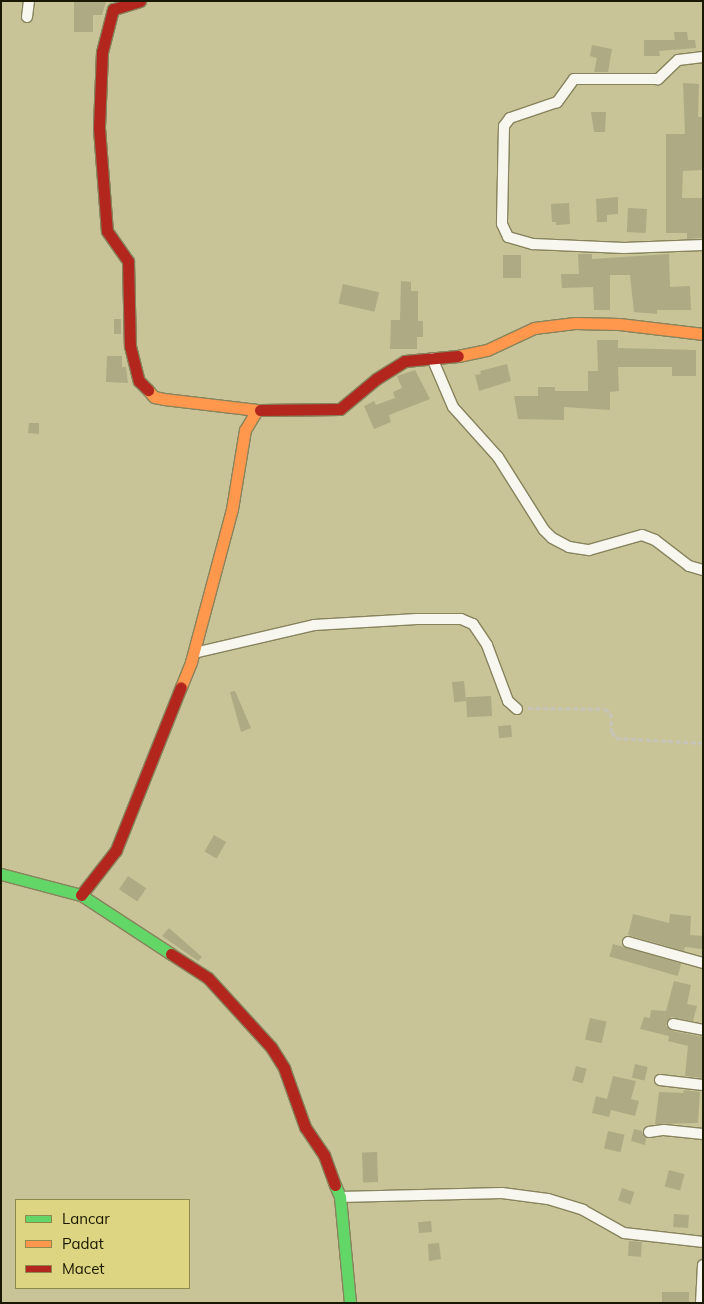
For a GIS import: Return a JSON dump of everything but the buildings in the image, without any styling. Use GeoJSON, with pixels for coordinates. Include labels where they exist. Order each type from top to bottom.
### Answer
{"type":"FeatureCollection","features":[{"type":"Feature","properties":{"kind":"street"},"geometry":{"type":"LineString","coordinates":[[27,17],[29,1]]}},
{"type":"Feature","properties":{"kind":"street"},"geometry":{"type":"LineString","coordinates":[[140,1],[119,5],[114,9],[102,52],[99,128],[107,232],[126,254],[128,261],[130,346],[139,380],[154,397],[256,410],[340,409],[392,367],[405,361],[467,356],[487,350],[534,328],[575,323],[644,326],[703,334]]}},
{"type":"Feature","properties":{"kind":"street"},"geometry":{"type":"LineString","coordinates":[[703,57],[678,60],[658,79],[574,78],[557,102],[514,114],[504,126],[502,224],[508,236],[533,244],[624,248],[703,245]]}},
{"type":"Feature","properties":{"kind":"street"},"geometry":{"type":"LineString","coordinates":[[432,358],[453,407],[498,457],[544,530],[552,538],[568,547],[590,550],[642,535],[655,540],[689,566],[703,570]]}},
{"type":"Feature","properties":{"kind":"street"},"geometry":{"type":"LineString","coordinates":[[81,895],[116,850],[194,653],[232,509],[245,430],[256,410]]}},
{"type":"Feature","properties":{"kind":"street"},"geometry":{"type":"LineString","coordinates":[[194,653],[314,625],[417,618],[462,620],[473,624],[487,645],[508,701],[516,709]]}},
{"type":"Feature","properties":{"kind":"street"},"geometry":{"type":"LineString","coordinates":[[1,874],[81,895],[208,978],[271,1047],[284,1068],[305,1127],[324,1155],[340,1197],[350,1303]]}},
{"type":"Feature","properties":{"kind":"street"},"geometry":{"type":"LineString","coordinates":[[628,942],[703,963]]}},
{"type":"Feature","properties":{"kind":"street"},"geometry":{"type":"LineString","coordinates":[[673,1024],[703,1030]]}},
{"type":"Feature","properties":{"kind":"street"},"geometry":{"type":"LineString","coordinates":[[660,1080],[703,1085]]}},
{"type":"Feature","properties":{"kind":"street"},"geometry":{"type":"LineString","coordinates":[[649,1132],[664,1130],[703,1134]]}},
{"type":"Feature","properties":{"kind":"street"},"geometry":{"type":"LineString","coordinates":[[340,1197],[502,1193],[548,1200],[583,1210],[624,1233],[703,1242]]}},
{"type":"Feature","properties":{"kind":"street"},"geometry":{"type":"LineString","coordinates":[[701,1303],[703,1265]]}},
{"type":"Feature","properties":{"kind":"path"},"geometry":{"type":"LineString","coordinates":[[516,709],[605,709],[611,713],[612,732],[616,738],[703,743]]}},
{"type":"Feature","properties":{"kind":"traffic: fast"},"geometry":{"type":"LineString","coordinates":[[1,874],[81,895],[171,954]]}},
{"type":"Feature","properties":{"kind":"traffic: fast"},"geometry":{"type":"LineString","coordinates":[[335,1185],[340,1197],[350,1303]]}},
{"type":"Feature","properties":{"kind":"traffic: slow"},"geometry":{"type":"LineString","coordinates":[[458,356],[487,350],[534,328],[575,323],[619,324],[703,334]]}},
{"type":"Feature","properties":{"kind":"traffic: slow"},"geometry":{"type":"LineString","coordinates":[[148,390],[154,397],[164,399],[257,410]]}},
{"type":"Feature","properties":{"kind":"traffic: slow"},"geometry":{"type":"LineString","coordinates":[[181,687],[191,662],[232,509],[245,430],[257,410],[260,410]]}},
{"type":"Feature","properties":{"kind":"traffic: jam"},"geometry":{"type":"LineString","coordinates":[[140,1],[113,9],[102,52],[99,128],[107,231],[128,261],[130,346],[139,381],[148,390]]}},
{"type":"Feature","properties":{"kind":"traffic: jam"},"geometry":{"type":"LineString","coordinates":[[260,410],[340,409],[376,379],[405,361],[458,356]]}},
{"type":"Feature","properties":{"kind":"traffic: jam"},"geometry":{"type":"LineString","coordinates":[[81,895],[116,850],[181,687]]}},
{"type":"Feature","properties":{"kind":"traffic: jam"},"geometry":{"type":"LineString","coordinates":[[171,954],[208,978],[271,1047],[284,1068],[305,1127],[324,1155],[335,1185]]}}]}
